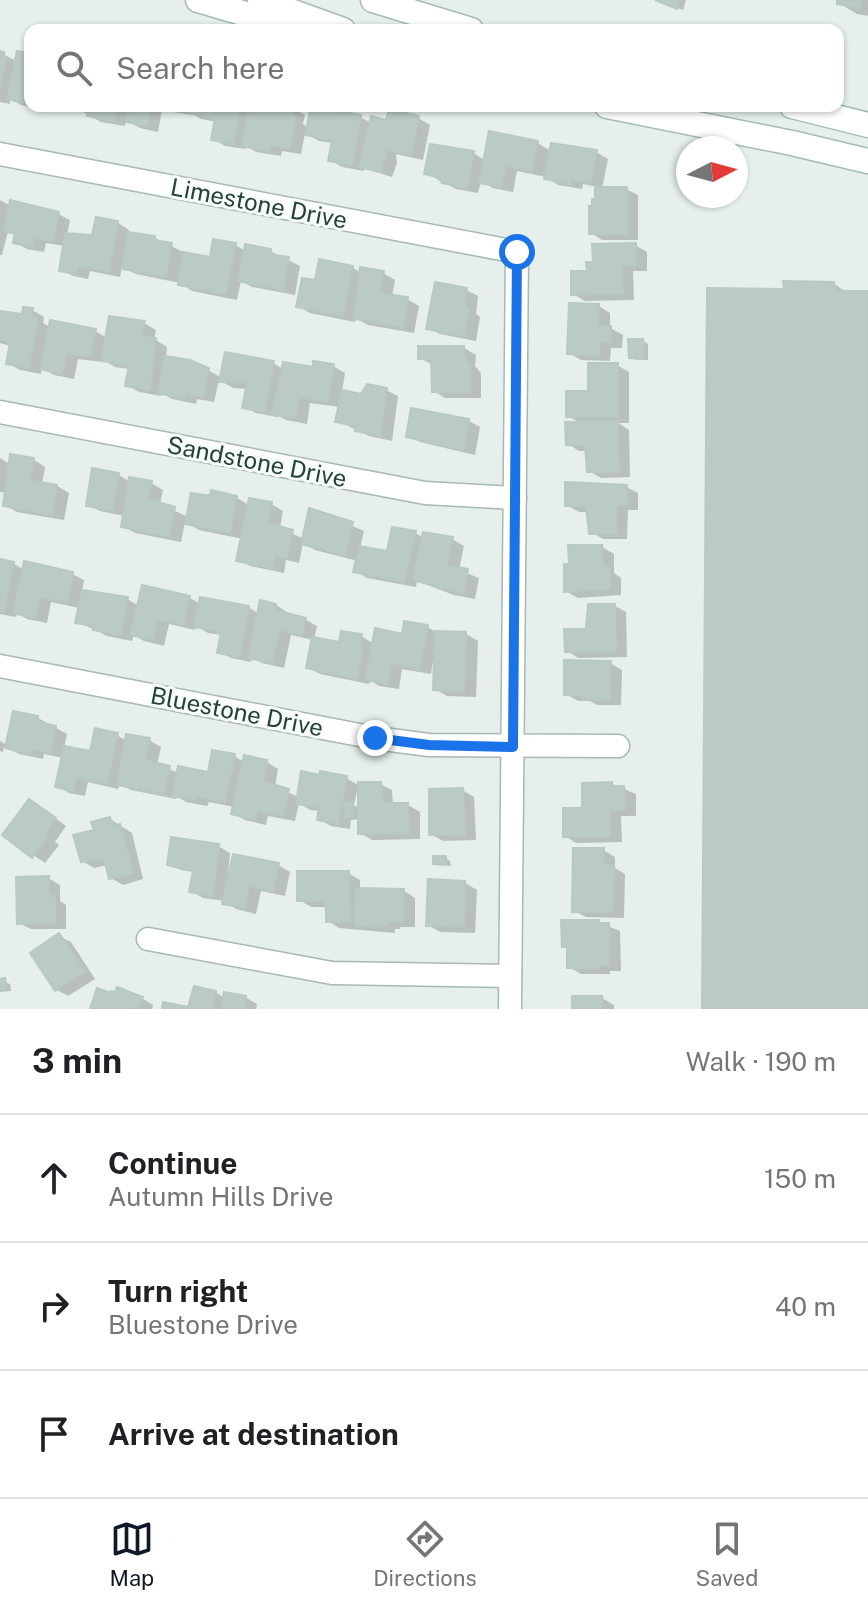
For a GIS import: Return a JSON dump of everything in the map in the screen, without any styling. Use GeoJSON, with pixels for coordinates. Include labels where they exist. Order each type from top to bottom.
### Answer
{"type":"FeatureCollection","features":[{"type":"Feature","properties":{"kind":"main road"},"geometry":{"type":"LineString","coordinates":[[198,0],[291,24]]}},
{"type":"Feature","properties":{"kind":"main road"},"geometry":{"type":"LineString","coordinates":[[260,0],[326,24]]}},
{"type":"Feature","properties":{"kind":"main road"},"geometry":{"type":"LineString","coordinates":[[373,0],[451,24]]}},
{"type":"Feature","properties":{"kind":"main road"},"geometry":{"type":"LineString","coordinates":[[637,112],[868,161]]}},
{"type":"Feature","properties":{"kind":"main road"},"geometry":{"type":"LineString","coordinates":[[816,112],[868,125]]}},
{"type":"Feature","properties":{"kind":"street","name":"Limestone Drive"},"geometry":{"type":"LineString","coordinates":[[0,154],[517,252],[515,498]]}},
{"type":"Feature","properties":{"kind":"street","name":"Sandstone Drive"},"geometry":{"type":"LineString","coordinates":[[0,412],[425,493],[515,498]]}},
{"type":"Feature","properties":{"kind":"street"},"geometry":{"type":"LineString","coordinates":[[510,1009],[515,498]]}},
{"type":"Feature","properties":{"kind":"street","name":"Bluestone Drive"},"geometry":{"type":"LineString","coordinates":[[0,666],[375,738],[429,745],[618,746]]}},
{"type":"Feature","properties":{"kind":"street"},"geometry":{"type":"LineString","coordinates":[[148,939],[332,973],[510,976]]}},
{"type":"Feature","properties":{"kind":"building"},"geometry":{"type":"Polygon","coordinates":[[[655,0],[680,0],[677,9],[655,0]]]}},
{"type":"Feature","properties":{"kind":"building"},"geometry":{"type":"Polygon","coordinates":[[[837,0],[861,0],[859,8],[837,4],[837,0]]]}},
{"type":"Feature","properties":{"kind":"building"},"geometry":{"type":"Polygon","coordinates":[[[0,51],[4,52],[5,61],[0,88],[0,51]]]}},
{"type":"Feature","properties":{"kind":"building"},"geometry":{"type":"Polygon","coordinates":[[[17,51],[24,52],[24,103],[7,99],[17,51]]]}},
{"type":"Feature","properties":{"kind":"building"},"geometry":{"type":"Polygon","coordinates":[[[88,112],[116,112],[114,121],[87,116],[88,112]]]}},
{"type":"Feature","properties":{"kind":"building"},"geometry":{"type":"Polygon","coordinates":[[[128,112],[150,112],[147,126],[126,122],[128,112]]]}},
{"type":"Feature","properties":{"kind":"building"},"geometry":{"type":"Polygon","coordinates":[[[239,112],[234,144],[211,140],[215,118],[187,113],[239,112]]]}},
{"type":"Feature","properties":{"kind":"building"},"geometry":{"type":"Polygon","coordinates":[[[248,112],[293,112],[292,117],[295,118],[290,149],[270,145],[269,151],[242,146],[248,112]]]}},
{"type":"Feature","properties":{"kind":"building"},"geometry":{"type":"Polygon","coordinates":[[[310,112],[361,115],[352,165],[328,161],[332,140],[305,135],[310,112]]]}},
{"type":"Feature","properties":{"kind":"building"},"geometry":{"type":"Polygon","coordinates":[[[388,112],[419,116],[411,155],[385,149],[387,152],[380,172],[359,167],[371,116],[386,120],[388,112]]]}},
{"type":"Feature","properties":{"kind":"building"},"geometry":{"type":"Polygon","coordinates":[[[489,131],[538,141],[532,171],[505,166],[501,187],[479,183],[489,131]]]}},
{"type":"Feature","properties":{"kind":"building"},"geometry":{"type":"Polygon","coordinates":[[[551,143],[597,150],[591,183],[571,179],[570,184],[544,179],[551,143]]]}},
{"type":"Feature","properties":{"kind":"building"},"geometry":{"type":"Polygon","coordinates":[[[430,144],[474,151],[467,188],[442,183],[438,177],[424,174],[430,144]]]}},
{"type":"Feature","properties":{"kind":"building"},"geometry":{"type":"Polygon","coordinates":[[[595,187],[627,187],[627,234],[589,234],[589,206],[595,199],[595,187]]]}},
{"type":"Feature","properties":{"kind":"building"},"geometry":{"type":"Polygon","coordinates":[[[10,200],[59,212],[53,241],[34,238],[32,247],[13,243],[15,233],[4,232],[10,200]]]}},
{"type":"Feature","properties":{"kind":"building"},"geometry":{"type":"Polygon","coordinates":[[[96,217],[118,221],[109,272],[78,266],[76,274],[59,271],[65,233],[92,235],[96,217]]]}},
{"type":"Feature","properties":{"kind":"building"},"geometry":{"type":"Polygon","coordinates":[[[128,232],[155,236],[154,240],[172,243],[166,277],[122,269],[128,232]]]}},
{"type":"Feature","properties":{"kind":"building"},"geometry":{"type":"Polygon","coordinates":[[[213,239],[236,243],[226,294],[178,285],[183,252],[210,257],[213,239]]]}},
{"type":"Feature","properties":{"kind":"building"},"geometry":{"type":"Polygon","coordinates":[[[636,243],[636,265],[622,265],[623,294],[571,295],[571,271],[587,271],[586,262],[593,262],[592,244],[636,243]]]}},
{"type":"Feature","properties":{"kind":"building"},"geometry":{"type":"Polygon","coordinates":[[[245,244],[271,249],[270,254],[289,257],[283,290],[238,281],[245,244]]]}},
{"type":"Feature","properties":{"kind":"building"},"geometry":{"type":"Polygon","coordinates":[[[319,259],[353,266],[343,316],[296,307],[302,278],[315,280],[319,259]]]}},
{"type":"Feature","properties":{"kind":"building"},"geometry":{"type":"Polygon","coordinates":[[[360,267],[384,271],[380,293],[408,297],[403,327],[354,319],[360,267]]]}},
{"type":"Feature","properties":{"kind":"building"},"geometry":{"type":"Polygon","coordinates":[[[783,281],[834,282],[835,291],[868,291],[868,1009],[702,1009],[707,288],[784,289],[783,281]]]}},
{"type":"Feature","properties":{"kind":"building"},"geometry":{"type":"Polygon","coordinates":[[[435,282],[467,288],[464,307],[469,308],[464,336],[426,329],[435,282]]]}},
{"type":"Feature","properties":{"kind":"building"},"geometry":{"type":"Polygon","coordinates":[[[569,303],[599,304],[598,326],[611,326],[611,342],[599,342],[599,356],[567,354],[569,303]]]}},
{"type":"Feature","properties":{"kind":"building"},"geometry":{"type":"Polygon","coordinates":[[[23,307],[33,308],[31,316],[38,318],[29,368],[6,364],[10,343],[0,339],[0,311],[22,314],[23,307]]]}},
{"type":"Feature","properties":{"kind":"building"},"geometry":{"type":"Polygon","coordinates":[[[109,316],[145,321],[142,336],[156,338],[150,390],[125,386],[129,365],[101,361],[109,316]]]}},
{"type":"Feature","properties":{"kind":"building"},"geometry":{"type":"Polygon","coordinates":[[[50,320],[96,329],[90,356],[66,353],[62,374],[40,369],[50,320]]]}},
{"type":"Feature","properties":{"kind":"building"},"geometry":{"type":"Polygon","coordinates":[[[628,339],[643,339],[643,359],[629,358],[628,339]]]}},
{"type":"Feature","properties":{"kind":"building"},"geometry":{"type":"Polygon","coordinates":[[[418,346],[464,346],[464,359],[470,364],[470,392],[432,392],[431,359],[418,359],[418,346]]]}},
{"type":"Feature","properties":{"kind":"building"},"geometry":{"type":"Polygon","coordinates":[[[225,352],[274,361],[265,412],[242,408],[247,383],[219,382],[225,352]]]}},
{"type":"Feature","properties":{"kind":"building"},"geometry":{"type":"Polygon","coordinates":[[[165,356],[190,360],[209,368],[203,397],[185,394],[184,399],[158,393],[165,356]]]}},
{"type":"Feature","properties":{"kind":"building"},"geometry":{"type":"Polygon","coordinates":[[[313,361],[334,364],[328,402],[299,397],[295,418],[272,415],[283,362],[313,367],[313,361]]]}},
{"type":"Feature","properties":{"kind":"building"},"geometry":{"type":"Polygon","coordinates":[[[588,363],[618,363],[618,417],[566,417],[566,391],[588,391],[588,363]]]}},
{"type":"Feature","properties":{"kind":"building"},"geometry":{"type":"Polygon","coordinates":[[[367,384],[387,388],[380,436],[355,431],[356,426],[335,422],[342,390],[361,394],[367,384]]]}},
{"type":"Feature","properties":{"kind":"building"},"geometry":{"type":"Polygon","coordinates":[[[411,408],[469,419],[464,450],[406,437],[411,408]]]}},
{"type":"Feature","properties":{"kind":"building"},"geometry":{"type":"Polygon","coordinates":[[[618,421],[619,472],[587,472],[585,445],[566,445],[565,422],[618,421]]]}},
{"type":"Feature","properties":{"kind":"building"},"geometry":{"type":"Polygon","coordinates":[[[10,454],[34,458],[30,480],[57,485],[52,515],[3,506],[10,454]]]}},
{"type":"Feature","properties":{"kind":"building"},"geometry":{"type":"Polygon","coordinates":[[[92,468],[119,473],[113,510],[86,506],[92,468]]]}},
{"type":"Feature","properties":{"kind":"building"},"geometry":{"type":"Polygon","coordinates":[[[129,477],[152,481],[148,499],[175,507],[169,537],[121,527],[129,477]]]}},
{"type":"Feature","properties":{"kind":"building"},"geometry":{"type":"Polygon","coordinates":[[[565,482],[627,485],[627,505],[616,505],[616,534],[589,534],[586,506],[565,506],[565,482]]]}},
{"type":"Feature","properties":{"kind":"building"},"geometry":{"type":"Polygon","coordinates":[[[211,490],[237,496],[230,533],[185,524],[191,493],[210,495],[211,490]]]}},
{"type":"Feature","properties":{"kind":"building"},"geometry":{"type":"Polygon","coordinates":[[[249,498],[272,502],[268,523],[293,530],[287,558],[274,555],[272,568],[236,561],[249,498]]]}},
{"type":"Feature","properties":{"kind":"building"},"geometry":{"type":"Polygon","coordinates":[[[309,508],[353,522],[345,555],[301,544],[309,508]]]}},
{"type":"Feature","properties":{"kind":"building"},"geometry":{"type":"Polygon","coordinates":[[[392,527],[416,531],[404,582],[353,572],[359,546],[387,551],[392,527]]]}},
{"type":"Feature","properties":{"kind":"building"},"geometry":{"type":"Polygon","coordinates":[[[423,532],[453,537],[447,565],[468,569],[463,594],[413,580],[423,532]]]}},
{"type":"Feature","properties":{"kind":"building"},"geometry":{"type":"Polygon","coordinates":[[[568,545],[602,545],[603,564],[610,569],[610,589],[564,592],[564,564],[569,564],[568,545]]]}},
{"type":"Feature","properties":{"kind":"building"},"geometry":{"type":"Polygon","coordinates":[[[0,559],[14,562],[4,612],[0,611],[0,559]]]}},
{"type":"Feature","properties":{"kind":"building"},"geometry":{"type":"Polygon","coordinates":[[[24,561],[73,572],[67,602],[40,597],[35,618],[13,613],[24,561]]]}},
{"type":"Feature","properties":{"kind":"building"},"geometry":{"type":"Polygon","coordinates":[[[142,585],[190,596],[183,625],[157,619],[153,640],[130,635],[142,585]]]}},
{"type":"Feature","properties":{"kind":"building"},"geometry":{"type":"Polygon","coordinates":[[[82,590],[128,597],[121,635],[75,623],[82,590]]]}},
{"type":"Feature","properties":{"kind":"building"},"geometry":{"type":"Polygon","coordinates":[[[200,597],[249,606],[240,657],[217,653],[221,632],[194,627],[200,597]]]}},
{"type":"Feature","properties":{"kind":"building"},"geometry":{"type":"Polygon","coordinates":[[[260,600],[276,604],[275,610],[306,618],[302,635],[279,630],[272,663],[248,658],[260,600]]]}},
{"type":"Feature","properties":{"kind":"building"},"geometry":{"type":"Polygon","coordinates":[[[588,604],[615,604],[616,652],[565,652],[564,629],[586,629],[588,604]]]}},
{"type":"Feature","properties":{"kind":"building"},"geometry":{"type":"Polygon","coordinates":[[[404,621],[428,625],[419,669],[391,663],[387,684],[365,680],[375,628],[402,634],[404,621]]]}},
{"type":"Feature","properties":{"kind":"building"},"geometry":{"type":"Polygon","coordinates":[[[341,631],[362,634],[360,646],[363,647],[357,679],[306,668],[312,637],[339,642],[341,631]]]}},
{"type":"Feature","properties":{"kind":"building"},"geometry":{"type":"Polygon","coordinates":[[[435,631],[466,632],[464,692],[433,690],[435,631]]]}},
{"type":"Feature","properties":{"kind":"building"},"geometry":{"type":"Polygon","coordinates":[[[564,660],[611,661],[610,700],[564,695],[564,660]]]}},
{"type":"Feature","properties":{"kind":"building"},"geometry":{"type":"Polygon","coordinates":[[[13,711],[38,716],[38,722],[56,726],[50,753],[32,749],[31,754],[5,748],[13,711]]]}},
{"type":"Feature","properties":{"kind":"building"},"geometry":{"type":"Polygon","coordinates":[[[95,728],[118,733],[107,784],[76,777],[73,791],[55,787],[64,746],[90,751],[95,728]]]}},
{"type":"Feature","properties":{"kind":"building"},"geometry":{"type":"Polygon","coordinates":[[[126,734],[150,738],[145,760],[170,766],[164,794],[117,785],[126,734]]]}},
{"type":"Feature","properties":{"kind":"building"},"geometry":{"type":"Polygon","coordinates":[[[212,750],[235,754],[225,802],[172,796],[178,766],[208,772],[212,750]]]}},
{"type":"Feature","properties":{"kind":"building"},"geometry":{"type":"Polygon","coordinates":[[[244,755],[267,760],[263,781],[289,789],[283,816],[257,810],[255,820],[231,814],[244,755]]]}},
{"type":"Feature","properties":{"kind":"building"},"geometry":{"type":"Polygon","coordinates":[[[301,771],[347,776],[338,824],[317,820],[319,807],[296,804],[301,771]]]}},
{"type":"Feature","properties":{"kind":"building"},"geometry":{"type":"Polygon","coordinates":[[[358,782],[381,782],[383,803],[408,803],[409,833],[358,834],[358,782]]]}},
{"type":"Feature","properties":{"kind":"building"},"geometry":{"type":"Polygon","coordinates":[[[612,782],[612,786],[624,786],[625,810],[610,810],[610,837],[563,837],[563,808],[582,808],[582,783],[612,782]]]}},
{"type":"Feature","properties":{"kind":"building"},"geometry":{"type":"Polygon","coordinates":[[[463,788],[465,835],[429,835],[429,789],[463,788]]]}},
{"type":"Feature","properties":{"kind":"building"},"geometry":{"type":"Polygon","coordinates":[[[29,799],[56,818],[45,834],[48,836],[32,858],[2,835],[29,799]]]}},
{"type":"Feature","properties":{"kind":"building"},"geometry":{"type":"Polygon","coordinates":[[[344,802],[352,802],[353,817],[345,818],[344,802]]]}},
{"type":"Feature","properties":{"kind":"building"},"geometry":{"type":"Polygon","coordinates":[[[110,817],[113,826],[120,824],[133,873],[109,879],[104,858],[81,862],[73,835],[94,830],[91,822],[110,817]]]}},
{"type":"Feature","properties":{"kind":"building"},"geometry":{"type":"Polygon","coordinates":[[[171,837],[219,844],[213,896],[189,892],[193,871],[167,865],[171,837]]]}},
{"type":"Feature","properties":{"kind":"building"},"geometry":{"type":"Polygon","coordinates":[[[573,848],[604,848],[603,865],[614,865],[613,912],[572,912],[573,848]]]}},
{"type":"Feature","properties":{"kind":"building"},"geometry":{"type":"Polygon","coordinates":[[[233,854],[279,863],[273,891],[249,886],[244,908],[222,904],[233,854]]]}},
{"type":"Feature","properties":{"kind":"building"},"geometry":{"type":"Polygon","coordinates":[[[433,856],[446,856],[446,865],[433,864],[433,856]]]}},
{"type":"Feature","properties":{"kind":"building"},"geometry":{"type":"Polygon","coordinates":[[[297,871],[349,871],[350,922],[326,922],[326,901],[297,901],[297,871]]]}},
{"type":"Feature","properties":{"kind":"building"},"geometry":{"type":"Polygon","coordinates":[[[49,876],[49,896],[55,896],[55,923],[17,924],[16,877],[49,876]]]}},
{"type":"Feature","properties":{"kind":"building"},"geometry":{"type":"Polygon","coordinates":[[[428,879],[465,881],[464,927],[426,926],[428,879]]]}},
{"type":"Feature","properties":{"kind":"building"},"geometry":{"type":"Polygon","coordinates":[[[356,888],[404,889],[403,922],[388,921],[383,927],[355,926],[356,888]]]}},
{"type":"Feature","properties":{"kind":"building"},"geometry":{"type":"Polygon","coordinates":[[[561,920],[609,923],[609,965],[567,968],[567,947],[562,947],[561,920]]]}},
{"type":"Feature","properties":{"kind":"building"},"geometry":{"type":"Polygon","coordinates":[[[59,933],[85,972],[55,991],[30,953],[59,933]]]}},
{"type":"Feature","properties":{"kind":"building"},"geometry":{"type":"Polygon","coordinates":[[[5,978],[7,989],[0,990],[0,979],[5,978]]]}},
{"type":"Feature","properties":{"kind":"building"},"geometry":{"type":"Polygon","coordinates":[[[194,986],[216,991],[212,1009],[162,1009],[163,1002],[188,1007],[194,986]]]}},
{"type":"Feature","properties":{"kind":"building"},"geometry":{"type":"Polygon","coordinates":[[[117,987],[143,997],[138,1009],[90,1009],[97,988],[111,993],[117,987]]]}},
{"type":"Feature","properties":{"kind":"building"},"geometry":{"type":"Polygon","coordinates":[[[224,992],[246,996],[244,1009],[221,1009],[224,992]]]}},
{"type":"Feature","properties":{"kind":"building"},"geometry":{"type":"Polygon","coordinates":[[[572,996],[602,996],[602,1009],[572,1009],[572,996]]]}},
{"type":"Feature","properties":{"kind":"route"},"geometry":{"type":"LineString","coordinates":[[375,738],[429,745],[513,747],[517,252]]}}]}
